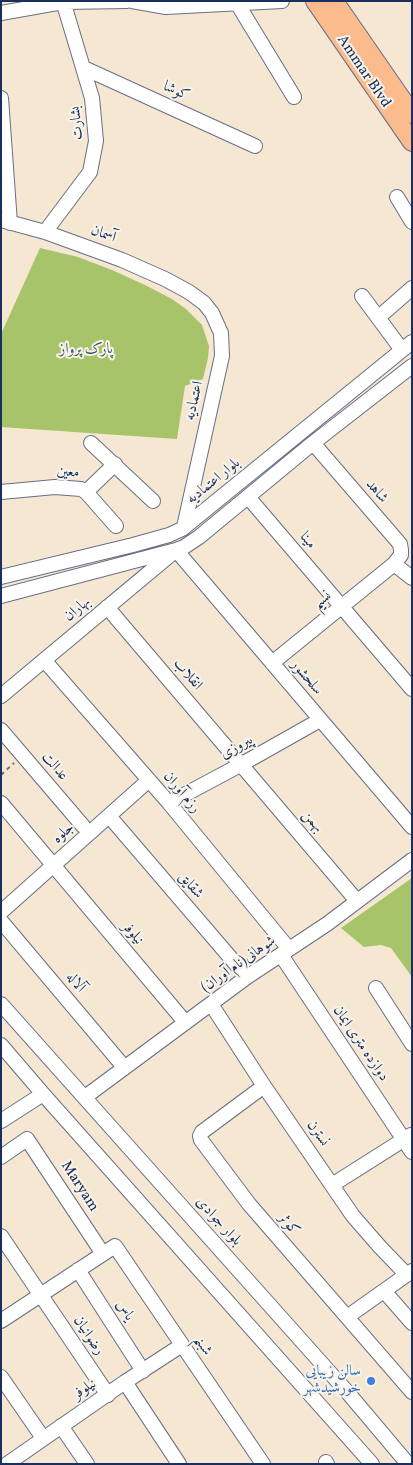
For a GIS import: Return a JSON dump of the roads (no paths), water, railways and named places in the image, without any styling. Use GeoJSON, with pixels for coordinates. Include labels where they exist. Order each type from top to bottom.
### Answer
{"type":"FeatureCollection","features":[{"type":"Feature","properties":{"kind":"main road","name":"Ammar Blvd"},"geometry":{"type":"LineString","coordinates":[[315,1],[412,142]]}},
{"type":"Feature","properties":{"kind":"main road","name":"Ammar Blvd"},"geometry":{"type":"LineString","coordinates":[[334,1],[412,114]]}},
{"type":"Feature","properties":{"kind":"street"},"geometry":{"type":"LineString","coordinates":[[1,13],[63,2],[127,1]]}},
{"type":"Feature","properties":{"kind":"street"},"geometry":{"type":"LineString","coordinates":[[132,1],[166,7],[213,3],[282,1]]}},
{"type":"Feature","properties":{"kind":"street","name":"بشارت"},"geometry":{"type":"LineString","coordinates":[[45,232],[90,172],[96,141],[92,98],[63,2]]}},
{"type":"Feature","properties":{"kind":"street"},"geometry":{"type":"LineString","coordinates":[[237,3],[294,97]]}},
{"type":"Feature","properties":{"kind":"street","name":"کوشا"},"geometry":{"type":"LineString","coordinates":[[84,68],[255,146]]}},
{"type":"Feature","properties":{"kind":"street"},"geometry":{"type":"LineString","coordinates":[[1,98],[6,222]]}},
{"type":"Feature","properties":{"kind":"street"},"geometry":{"type":"LineString","coordinates":[[397,197],[412,222]]}},
{"type":"Feature","properties":{"kind":"street","name":"آسمان"},"geometry":{"type":"LineString","coordinates":[[6,222],[45,232],[122,260],[189,292]]}},
{"type":"Feature","properties":{"kind":"street"},"geometry":{"type":"LineString","coordinates":[[379,317],[412,288]]}},
{"type":"Feature","properties":{"kind":"street","name":"اعتمادیه"},"geometry":{"type":"LineString","coordinates":[[184,527],[222,350],[221,333],[215,318],[204,303],[189,292]]}},
{"type":"Feature","properties":{"kind":"street"},"geometry":{"type":"LineString","coordinates":[[362,296],[407,346]]}},
{"type":"Feature","properties":{"kind":"street","name":"بلوار اعتمادیه"},"geometry":{"type":"LineString","coordinates":[[1,577],[133,545],[168,535],[184,527],[407,346]]}},
{"type":"Feature","properties":{"kind":"street"},"geometry":{"type":"LineString","coordinates":[[1,596],[176,550],[199,537],[314,443],[410,370]]}},
{"type":"Feature","properties":{"kind":"street"},"geometry":{"type":"LineString","coordinates":[[91,443],[115,464],[152,502]]}},
{"type":"Feature","properties":{"kind":"street","name":"شاهد"},"geometry":{"type":"LineString","coordinates":[[314,443],[400,544],[401,555],[394,564]]}},
{"type":"Feature","properties":{"kind":"street"},"geometry":{"type":"LineString","coordinates":[[86,492],[115,464]]}},
{"type":"Feature","properties":{"kind":"street","name":"معین"},"geometry":{"type":"LineString","coordinates":[[1,492],[55,487],[81,488],[116,526]]}},
{"type":"Feature","properties":{"kind":"street","name":"مینا"},"geometry":{"type":"LineString","coordinates":[[248,497],[412,689]]}},
{"type":"Feature","properties":{"kind":"street","name":"بهاران"},"geometry":{"type":"LineString","coordinates":[[1,696],[176,550]]}},
{"type":"Feature","properties":{"kind":"street","name":"سلحشور"},"geometry":{"type":"LineString","coordinates":[[176,550],[412,827]]}},
{"type":"Feature","properties":{"kind":"street"},"geometry":{"type":"LineString","coordinates":[[394,564],[412,578]]}},
{"type":"Feature","properties":{"kind":"street","name":"نسیم"},"geometry":{"type":"LineString","coordinates":[[272,663],[394,564]]}},
{"type":"Feature","properties":{"kind":"street","name":"انقلاب"},"geometry":{"type":"LineString","coordinates":[[107,607],[242,764]]}},
{"type":"Feature","properties":{"kind":"street","name":"رزم آوران"},"geometry":{"type":"LineString","coordinates":[[44,660],[169,803],[285,952]]}},
{"type":"Feature","properties":{"kind":"street","name":"پیروزی"},"geometry":{"type":"LineString","coordinates":[[169,803],[320,720]]}},
{"type":"Feature","properties":{"kind":"street","name":"عدالت"},"geometry":{"type":"LineString","coordinates":[[1,730],[83,826]]}},
{"type":"Feature","properties":{"kind":"street","name":"بهمن"},"geometry":{"type":"LineString","coordinates":[[242,764],[357,901]]}},
{"type":"Feature","properties":{"kind":"street","name":"جلوه"},"geometry":{"type":"LineString","coordinates":[[1,912],[149,780]]}},
{"type":"Feature","properties":{"kind":"street","name":"نیلوفر"},"geometry":{"type":"LineString","coordinates":[[1,803],[185,1022]]}},
{"type":"Feature","properties":{"kind":"street","name":"شقایق"},"geometry":{"type":"LineString","coordinates":[[108,816],[246,977]]}},
{"type":"Feature","properties":{"kind":"street","name":"شوهانی(نام آوران)"},"geometry":{"type":"LineString","coordinates":[[85,1097],[246,977],[285,952],[412,860]]}},
{"type":"Feature","properties":{"kind":"street","name":"آلاله"},"geometry":{"type":"LineString","coordinates":[[1,921],[124,1067]]}},
{"type":"Feature","properties":{"kind":"street","name":"دوازده متری ایمان"},"geometry":{"type":"LineString","coordinates":[[285,952],[409,1142]]}},
{"type":"Feature","properties":{"kind":"street"},"geometry":{"type":"LineString","coordinates":[[376,988],[412,1044]]}},
{"type":"Feature","properties":{"kind":"street","name":"بلوار جوادی"},"geometry":{"type":"LineString","coordinates":[[1,1004],[349,1394],[408,1464]]}},
{"type":"Feature","properties":{"kind":"street","name":"نسترن"},"geometry":{"type":"LineString","coordinates":[[211,1004],[264,1086],[353,1216],[380,1247],[409,1272]]}},
{"type":"Feature","properties":{"kind":"street"},"geometry":{"type":"LineString","coordinates":[[1,1045],[372,1464]]}},
{"type":"Feature","properties":{"kind":"street","name":"کوثر"},"geometry":{"type":"LineString","coordinates":[[264,1086],[202,1132],[200,1140],[249,1204],[412,1392]]}},
{"type":"Feature","properties":{"kind":"street"},"geometry":{"type":"LineString","coordinates":[[1,1121],[43,1094]]}},
{"type":"Feature","properties":{"kind":"street","name":"Maryam"},"geometry":{"type":"LineString","coordinates":[[1,1157],[27,1139],[103,1254]]}},
{"type":"Feature","properties":{"kind":"street"},"geometry":{"type":"LineString","coordinates":[[332,1185],[409,1142]]}},
{"type":"Feature","properties":{"kind":"street","name":"رضوانیان"},"geometry":{"type":"LineString","coordinates":[[1,1236],[108,1395]]}},
{"type":"Feature","properties":{"kind":"street","name":"شبنم"},"geometry":{"type":"LineString","coordinates":[[103,1254],[115,1246],[263,1464]]}},
{"type":"Feature","properties":{"kind":"street"},"geometry":{"type":"LineString","coordinates":[[1,1321],[103,1254]]}},
{"type":"Feature","properties":{"kind":"street","name":"یاس"},"geometry":{"type":"LineString","coordinates":[[78,1270],[143,1371]]}},
{"type":"Feature","properties":{"kind":"street"},"geometry":{"type":"LineString","coordinates":[[347,1317],[409,1272]]}},
{"type":"Feature","properties":{"kind":"street"},"geometry":{"type":"LineString","coordinates":[[384,1290],[412,1323]]}},
{"type":"Feature","properties":{"kind":"street","name":"نیلوفر"},"geometry":{"type":"LineString","coordinates":[[7,1464],[182,1345]]}},
{"type":"Feature","properties":{"kind":"street"},"geometry":{"type":"LineString","coordinates":[[1,1378],[43,1438]]}},
{"type":"Feature","properties":{"kind":"street"},"geometry":{"type":"LineString","coordinates":[[125,1382],[179,1464]]}},
{"type":"Feature","properties":{"kind":"street"},"geometry":{"type":"LineString","coordinates":[[62,1426],[87,1464]]}},
{"type":"Feature","properties":{"kind":"place","name":"سالن زیبایی خورشیدشهر"},"geometry":{"type":"Point","coordinates":[371,1381]}},
{"type":"Feature","properties":{"kind":"park label","name":"پارک پرواز"},"geometry":{"type":"Point","coordinates":[86,350]}}]}
